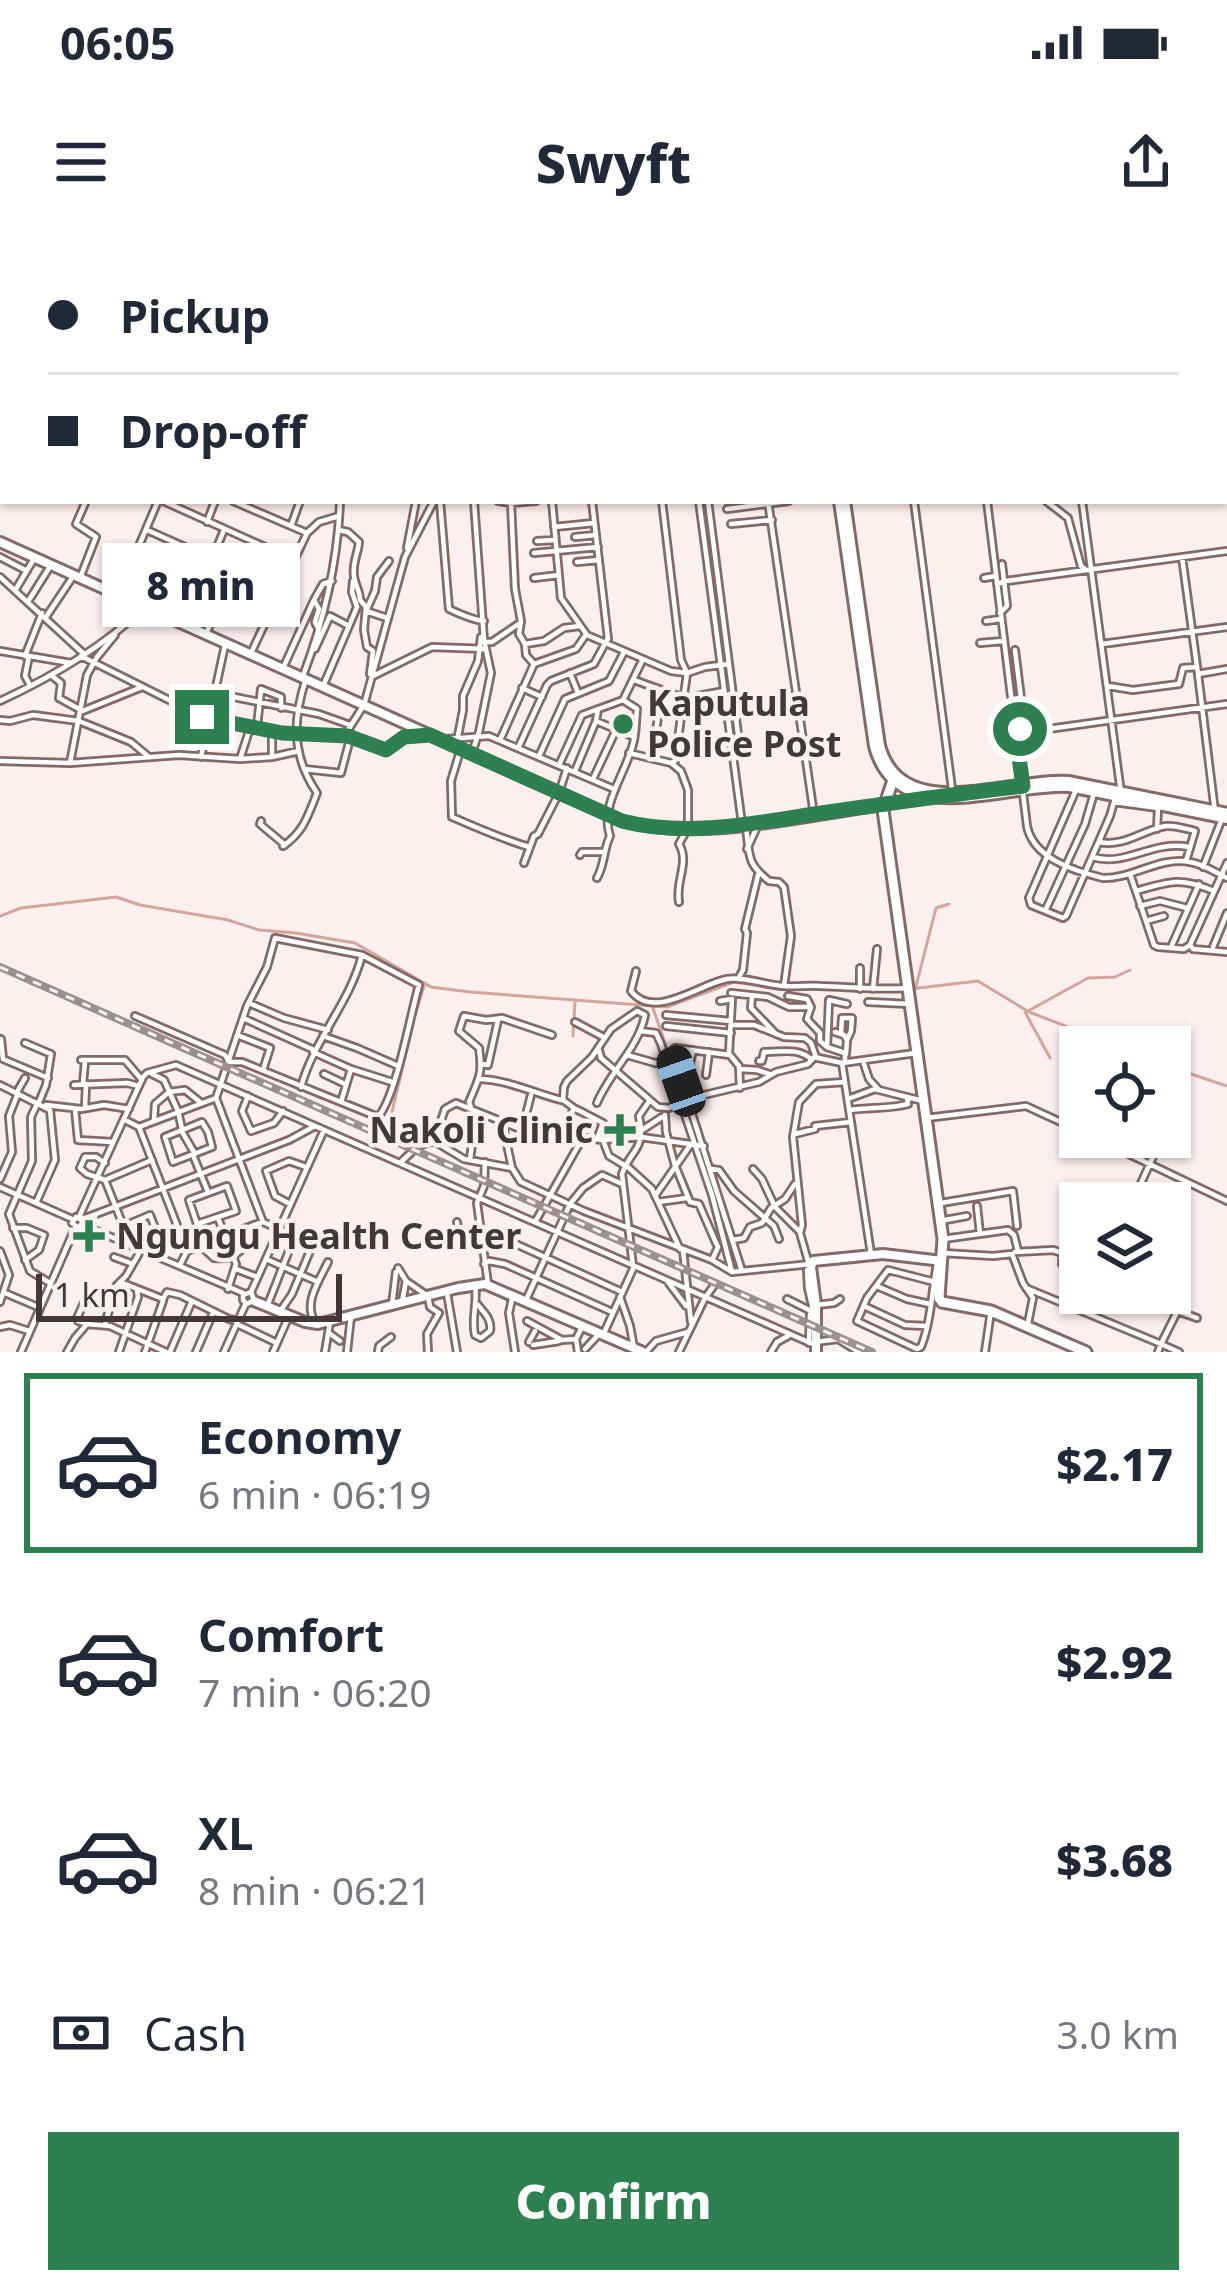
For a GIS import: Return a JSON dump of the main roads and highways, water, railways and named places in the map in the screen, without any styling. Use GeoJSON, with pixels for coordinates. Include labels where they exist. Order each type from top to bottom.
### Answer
{"type":"FeatureCollection","features":[{"type":"Feature","properties":{"kind":"highway"},"geometry":{"type":"LineString","coordinates":[[842,504],[877,746],[896,783],[916,792],[945,795],[1056,783],[1078,785],[1179,806],[1208,818]]}},
{"type":"Feature","properties":{"kind":"main road"},"geometry":{"type":"LineString","coordinates":[[896,783],[884,805],[943,1239],[939,1298],[991,1311],[1086,1352]]}},
{"type":"Feature","properties":{"kind":"waterway"},"geometry":{"type":"LineString","coordinates":[[0,916],[21,908],[116,897],[259,930],[355,943],[431,987],[470,992],[667,1007],[734,982],[772,988],[904,991]]}},
{"type":"Feature","properties":{"kind":"waterway"},"geometry":{"type":"LineString","coordinates":[[915,990],[936,908],[949,904]]}},
{"type":"Feature","properties":{"kind":"waterway"},"geometry":{"type":"LineString","coordinates":[[1028,1011],[1088,978],[1115,977],[1130,970]]}},
{"type":"Feature","properties":{"kind":"waterway"},"geometry":{"type":"LineString","coordinates":[[910,989],[978,981],[1029,1012],[1065,1026]]}},
{"type":"Feature","properties":{"kind":"waterway"},"geometry":{"type":"LineString","coordinates":[[387,1133],[425,983]]}},
{"type":"Feature","properties":{"kind":"waterway"},"geometry":{"type":"LineString","coordinates":[[573,1036],[575,1002]]}},
{"type":"Feature","properties":{"kind":"waterway"},"geometry":{"type":"LineString","coordinates":[[653,1008],[706,1164]]}},
{"type":"Feature","properties":{"kind":"waterway"},"geometry":{"type":"LineString","coordinates":[[1025,1012],[1050,1058]]}},
{"type":"Feature","properties":{"kind":"waterway"},"geometry":{"type":"LineString","coordinates":[[1191,1074],[1227,1086]]}},
{"type":"Feature","properties":{"kind":"waterway"},"geometry":{"type":"LineString","coordinates":[[730,1242],[737,1267]]}},
{"type":"Feature","properties":{"kind":"railway"},"geometry":{"type":"LineString","coordinates":[[0,967],[872,1352]]}},
{"type":"Feature","properties":{"kind":"place","name":"Kaputula Police Post"},"geometry":{"type":"Point","coordinates":[623,724]}},
{"type":"Feature","properties":{"kind":"place","name":"Nakoli Clinic"},"geometry":{"type":"Point","coordinates":[620,1130]}},
{"type":"Feature","properties":{"kind":"place","name":"Ngungu Health Center"},"geometry":{"type":"Point","coordinates":[89,1236]}}]}
